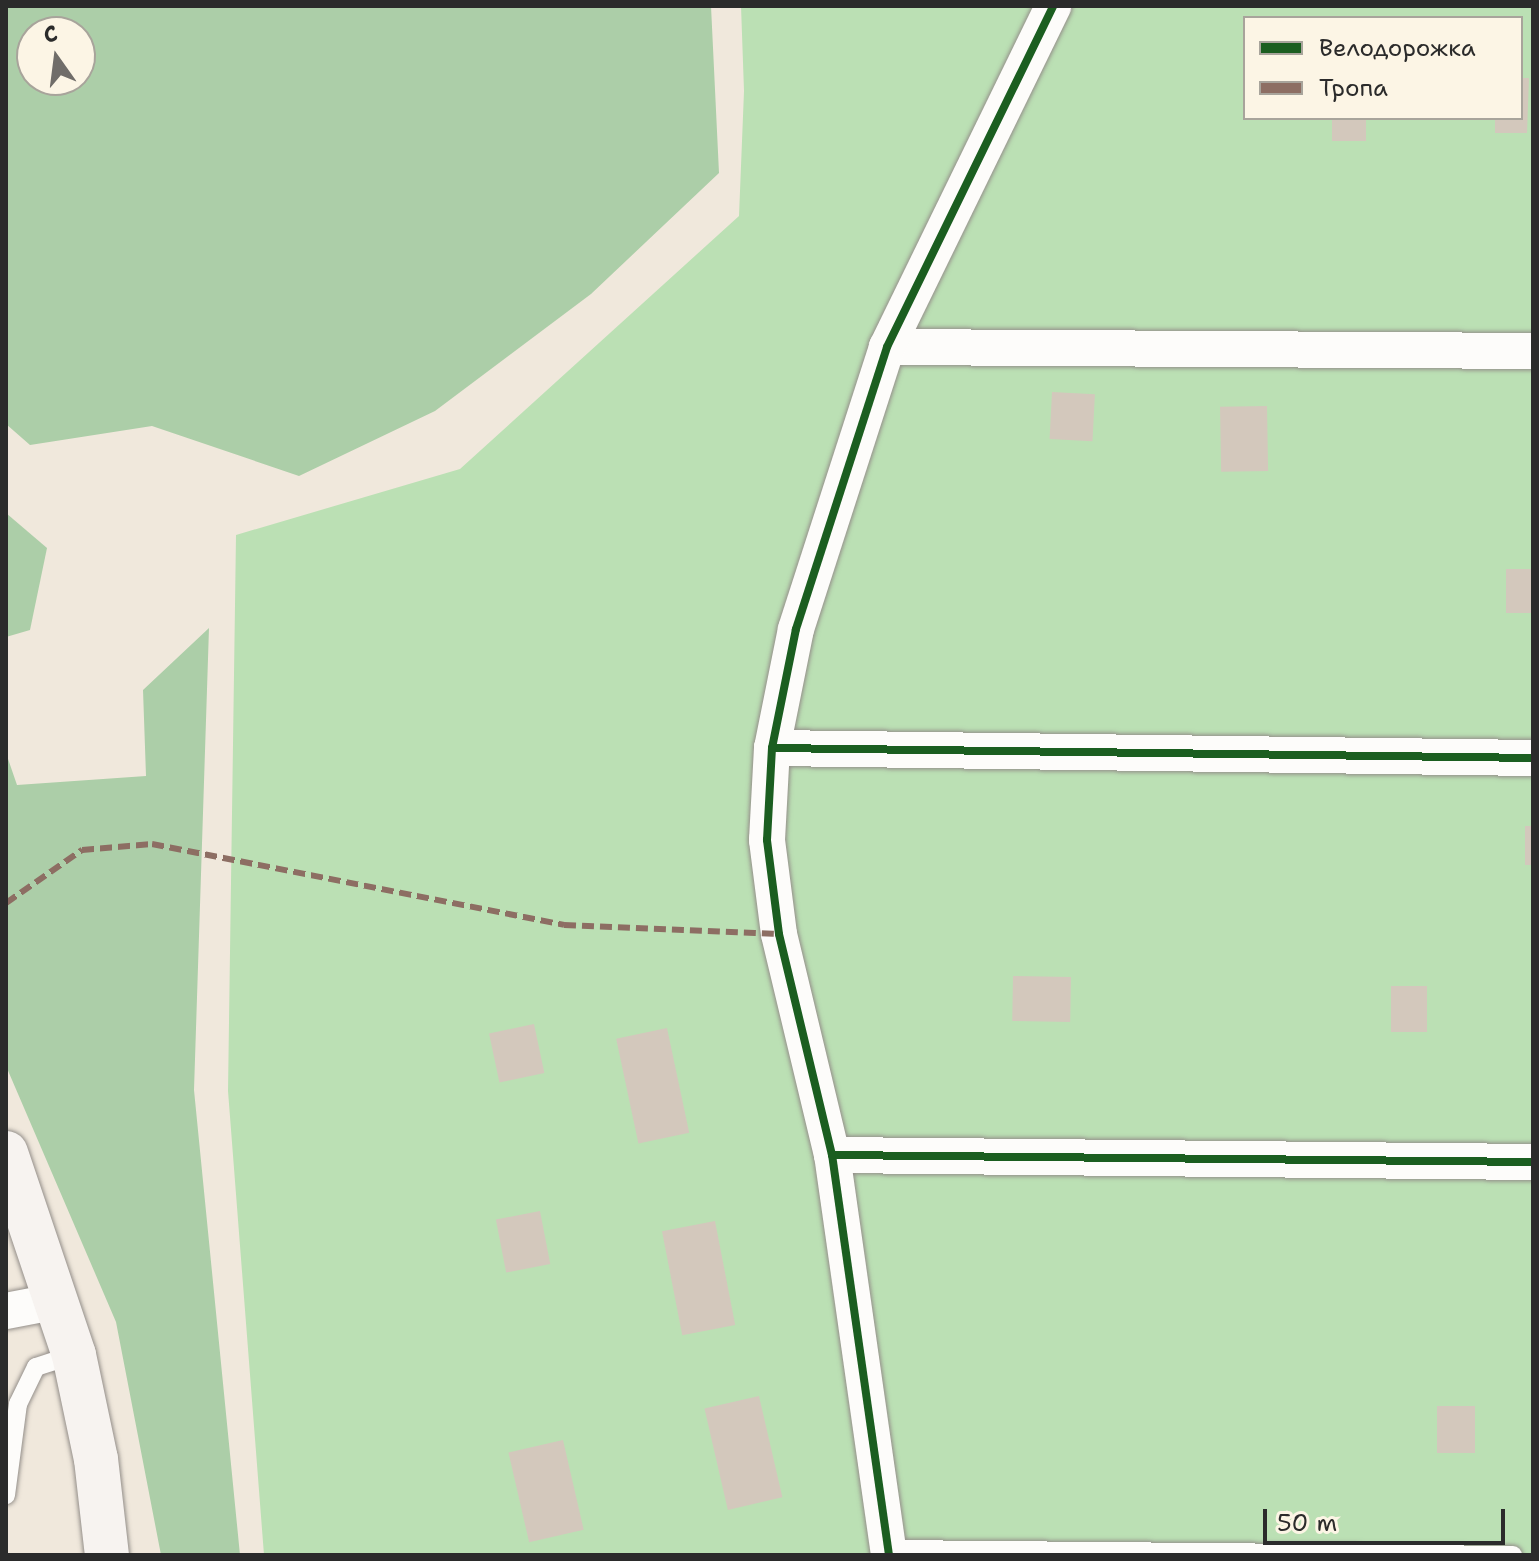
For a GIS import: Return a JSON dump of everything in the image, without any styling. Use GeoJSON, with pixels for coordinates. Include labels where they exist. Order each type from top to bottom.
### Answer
{"type":"FeatureCollection","features":[{"type":"Feature","properties":{"kind":"main road"},"geometry":{"type":"LineString","coordinates":[[6,1153],[74,1355],[96,1459],[107,1555]]}},
{"type":"Feature","properties":{"kind":"street"},"geometry":{"type":"LineString","coordinates":[[890,1552],[832,1155],[779,934],[767,840],[772,748],[796,629],[887,347],[1053,6]]}},
{"type":"Feature","properties":{"kind":"street"},"geometry":{"type":"LineString","coordinates":[[887,347],[1533,351]]}},
{"type":"Feature","properties":{"kind":"street"},"geometry":{"type":"LineString","coordinates":[[772,748],[1533,758]]}},
{"type":"Feature","properties":{"kind":"street"},"geometry":{"type":"LineString","coordinates":[[832,1155],[1533,1162]]}},
{"type":"Feature","properties":{"kind":"street"},"geometry":{"type":"LineString","coordinates":[[6,1311],[58,1301]]}},
{"type":"Feature","properties":{"kind":"lane"},"geometry":{"type":"LineString","coordinates":[[6,1495],[18,1404],[36,1367],[74,1355]]}},
{"type":"Feature","properties":{"kind":"lane"},"geometry":{"type":"LineString","coordinates":[[890,1552],[1513,1555]]}},
{"type":"Feature","properties":{"kind":"green space"},"geometry":{"type":"Polygon","coordinates":[[[6,6],[711,6],[719,173],[591,294],[435,411],[299,476],[152,426],[30,445],[6,424],[6,6]]]}},
{"type":"Feature","properties":{"kind":"green space"},"geometry":{"type":"Polygon","coordinates":[[[741,6],[1533,6],[1533,1555],[264,1555],[228,1091],[236,535],[460,469],[739,216],[744,91],[741,6]]]}},
{"type":"Feature","properties":{"kind":"green space"},"geometry":{"type":"Polygon","coordinates":[[[6,513],[47,548],[30,630],[6,637],[6,513]]]}},
{"type":"Feature","properties":{"kind":"green space"},"geometry":{"type":"Polygon","coordinates":[[[209,628],[194,1090],[240,1555],[161,1555],[116,1322],[6,1066],[6,753],[17,785],[146,776],[143,690],[209,628]]]}},
{"type":"Feature","properties":{"kind":"building"},"geometry":{"type":"Polygon","coordinates":[[[1523,78],[1529,78],[1527,133],[1495,133],[1495,120],[1523,120],[1523,78]]]}},
{"type":"Feature","properties":{"kind":"building"},"geometry":{"type":"Polygon","coordinates":[[[1332,120],[1366,120],[1366,141],[1332,141],[1332,120]]]}},
{"type":"Feature","properties":{"kind":"building"},"geometry":{"type":"Polygon","coordinates":[[[1052,392],[1095,394],[1092,441],[1050,439],[1052,392]]]}},
{"type":"Feature","properties":{"kind":"building"},"geometry":{"type":"Polygon","coordinates":[[[1267,406],[1268,471],[1221,472],[1220,407],[1267,406]]]}},
{"type":"Feature","properties":{"kind":"building"},"geometry":{"type":"Polygon","coordinates":[[[1506,569],[1533,569],[1533,613],[1506,613],[1506,569]]]}},
{"type":"Feature","properties":{"kind":"building"},"geometry":{"type":"Polygon","coordinates":[[[1525,826],[1533,826],[1533,865],[1525,865],[1525,826]]]}},
{"type":"Feature","properties":{"kind":"building"},"geometry":{"type":"Polygon","coordinates":[[[1013,976],[1071,977],[1070,1022],[1012,1021],[1013,976]]]}},
{"type":"Feature","properties":{"kind":"building"},"geometry":{"type":"Polygon","coordinates":[[[1391,986],[1427,986],[1427,1032],[1391,1032],[1391,986]]]}},
{"type":"Feature","properties":{"kind":"building"},"geometry":{"type":"Polygon","coordinates":[[[534,1024],[544,1073],[499,1082],[489,1034],[534,1024]]]}},
{"type":"Feature","properties":{"kind":"building"},"geometry":{"type":"Polygon","coordinates":[[[667,1028],[689,1133],[638,1143],[616,1039],[667,1028]]]}},
{"type":"Feature","properties":{"kind":"building"},"geometry":{"type":"Polygon","coordinates":[[[540,1211],[550,1264],[506,1273],[496,1220],[540,1211]]]}},
{"type":"Feature","properties":{"kind":"building"},"geometry":{"type":"Polygon","coordinates":[[[715,1221],[735,1325],[682,1335],[662,1231],[715,1221]]]}},
{"type":"Feature","properties":{"kind":"building"},"geometry":{"type":"Polygon","coordinates":[[[759,1396],[782,1497],[728,1510],[704,1409],[759,1396]]]}},
{"type":"Feature","properties":{"kind":"building"},"geometry":{"type":"Polygon","coordinates":[[[1437,1406],[1475,1406],[1475,1453],[1437,1453],[1437,1406]]]}},
{"type":"Feature","properties":{"kind":"building"},"geometry":{"type":"Polygon","coordinates":[[[563,1440],[584,1530],[529,1542],[508,1453],[563,1440]]]}},
{"type":"Feature","properties":{"kind":"marked path"},"geometry":{"type":"LineString","coordinates":[[6,903],[82,850],[152,844],[564,925],[779,934]]}},
{"type":"Feature","properties":{"kind":"cycle path"},"geometry":{"type":"LineString","coordinates":[[889,1555],[832,1155],[779,934],[767,840],[772,748],[796,629],[887,347],[1053,6]]}},
{"type":"Feature","properties":{"kind":"cycle path"},"geometry":{"type":"LineString","coordinates":[[772,748],[1533,758]]}},
{"type":"Feature","properties":{"kind":"cycle path"},"geometry":{"type":"LineString","coordinates":[[832,1155],[1533,1162]]}}]}
